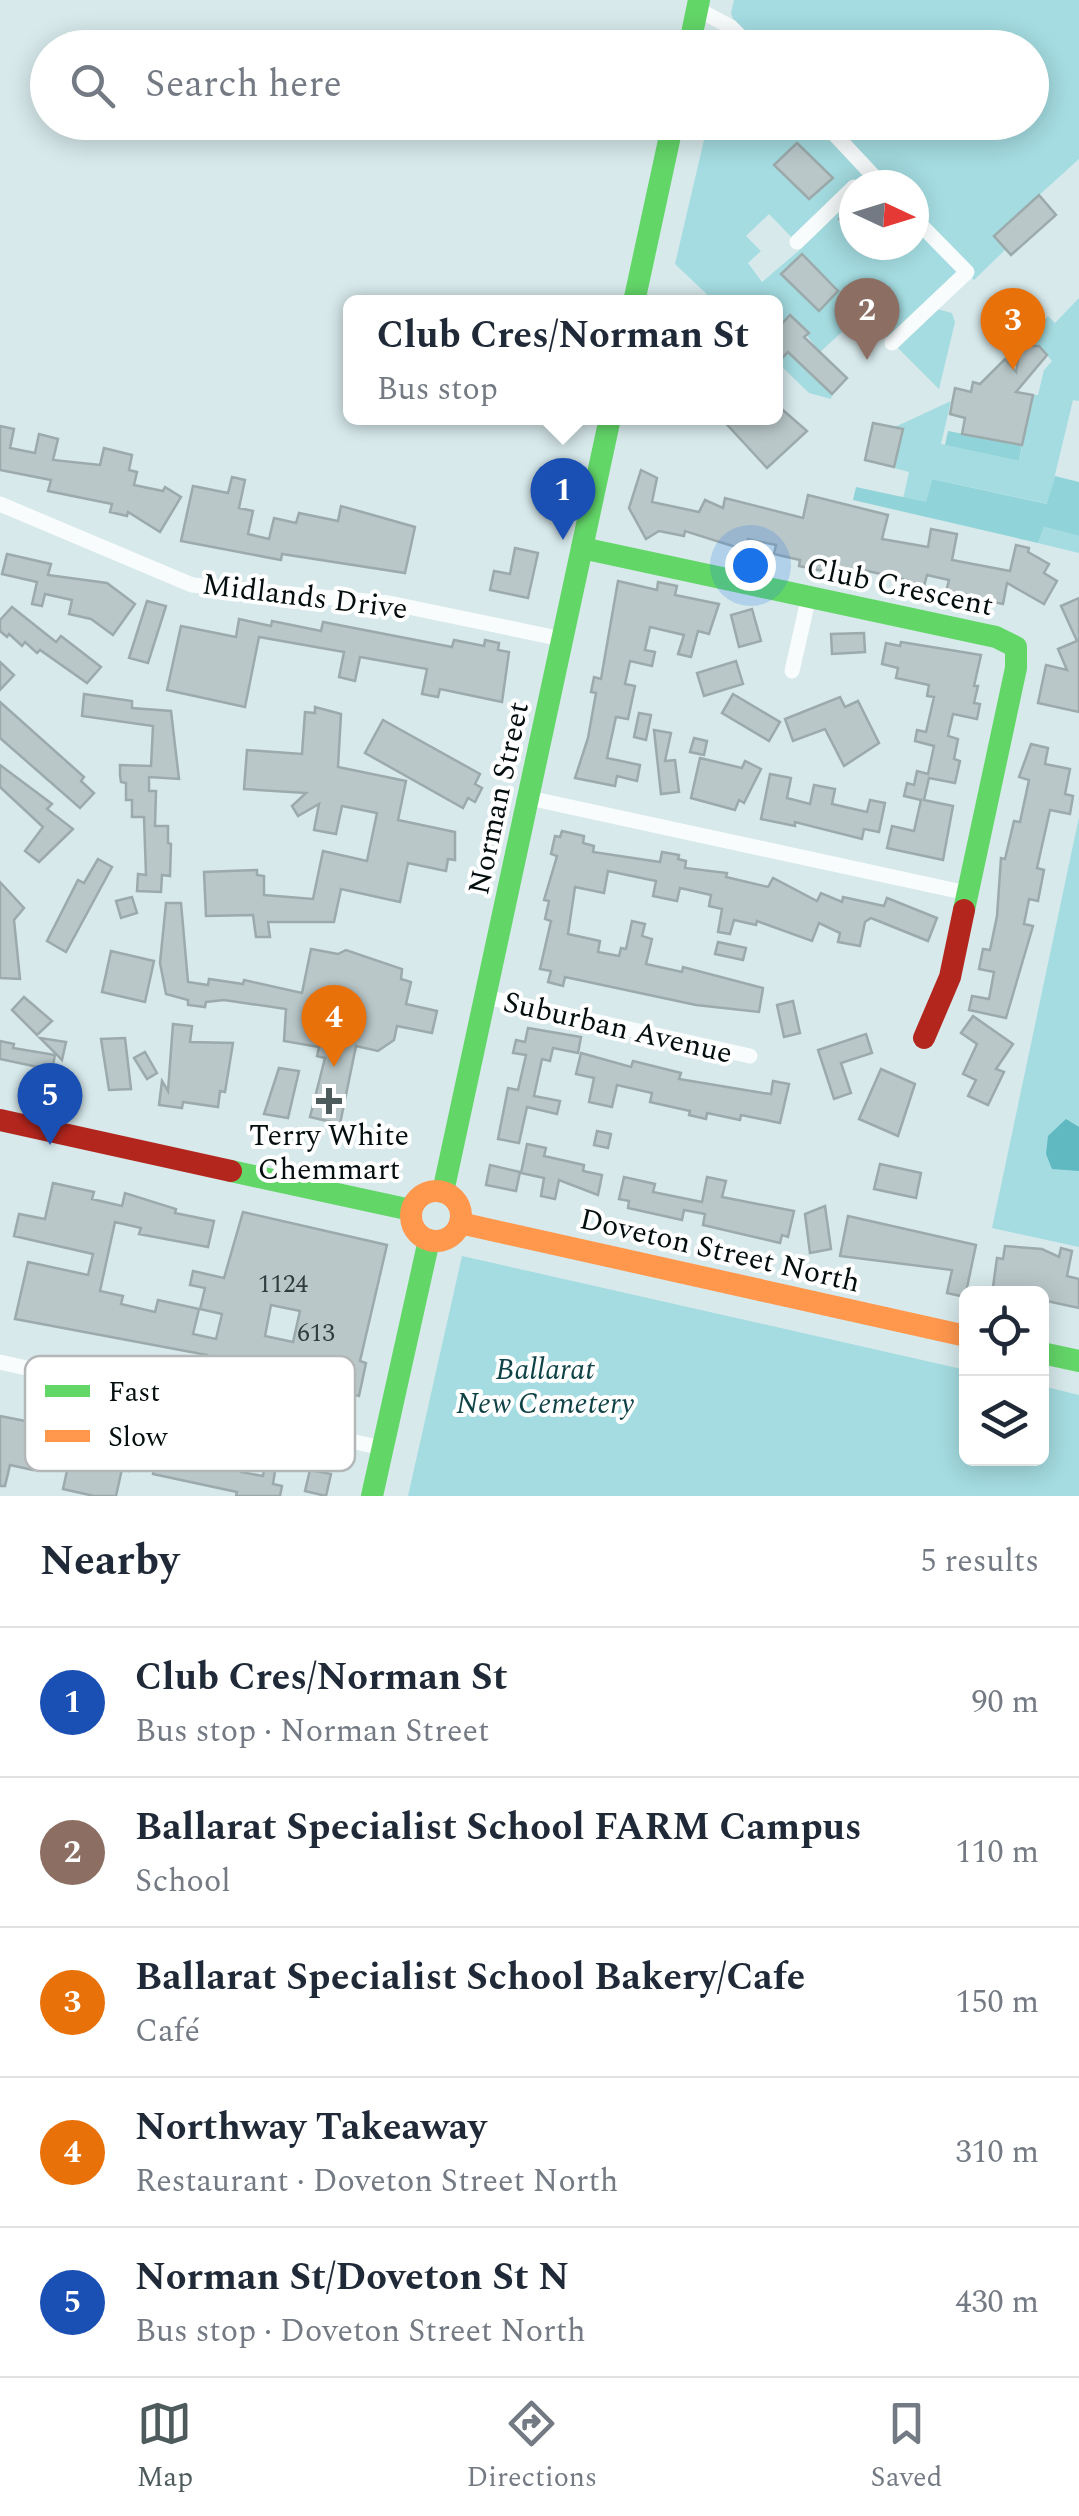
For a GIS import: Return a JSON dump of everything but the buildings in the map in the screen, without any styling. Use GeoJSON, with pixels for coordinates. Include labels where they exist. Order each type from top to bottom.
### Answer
{"type":"FeatureCollection","features":[{"type":"Feature","properties":{"kind":"street"},"geometry":{"type":"LineString","coordinates":[[693,30],[698,4],[736,30]]}},
{"type":"Feature","properties":{"kind":"street"},"geometry":{"type":"LineString","coordinates":[[636,295],[669,140]]}},
{"type":"Feature","properties":{"kind":"street"},"geometry":{"type":"LineString","coordinates":[[840,140],[868,170]]}},
{"type":"Feature","properties":{"kind":"street"},"geometry":{"type":"LineString","coordinates":[[797,242],[839,201]]}},
{"type":"Feature","properties":{"kind":"street"},"geometry":{"type":"LineString","coordinates":[[892,343],[967,272],[929,233]]}},
{"type":"Feature","properties":{"kind":"street","name":"Norman Street"},"geometry":{"type":"LineString","coordinates":[[443,1192],[608,425]]}},
{"type":"Feature","properties":{"kind":"street","name":"Midlands Drive"},"geometry":{"type":"LineString","coordinates":[[0,504],[192,585],[389,603],[562,638]]}},
{"type":"Feature","properties":{"kind":"street","name":"Club Crescent"},"geometry":{"type":"LineString","coordinates":[[582,548],[996,637],[1016,646],[1016,668],[950,977],[924,1038]]}},
{"type":"Feature","properties":{"kind":"street"},"geometry":{"type":"LineString","coordinates":[[792,671],[809,596]]}},
{"type":"Feature","properties":{"kind":"street"},"geometry":{"type":"LineString","coordinates":[[529,798],[968,893]]}},
{"type":"Feature","properties":{"kind":"street","name":"Suburban Avenue"},"geometry":{"type":"LineString","coordinates":[[486,997],[750,1056]]}},
{"type":"Feature","properties":{"kind":"street"},"geometry":{"type":"LineString","coordinates":[[0,1120],[411,1210]]}},
{"type":"Feature","properties":{"kind":"street"},"geometry":{"type":"LineString","coordinates":[[427,1192],[443,1192],[456,1200],[460,1223],[445,1240],[430,1240],[416,1232],[411,1210],[427,1192]]}},
{"type":"Feature","properties":{"kind":"street","name":"Doveton Street North"},"geometry":{"type":"LineString","coordinates":[[460,1223],[959,1334]]}},
{"type":"Feature","properties":{"kind":"street"},"geometry":{"type":"LineString","coordinates":[[372,1496],[430,1240]]}},
{"type":"Feature","properties":{"kind":"street"},"geometry":{"type":"LineString","coordinates":[[1049,1354],[1079,1361]]}},
{"type":"Feature","properties":{"kind":"street"},"geometry":{"type":"LineString","coordinates":[[0,1362],[25,1368]]}},
{"type":"Feature","properties":{"kind":"street"},"geometry":{"type":"LineString","coordinates":[[355,1442],[382,1448]]}},
{"type":"Feature","properties":{"kind":"green space"},"geometry":{"type":"Polygon","coordinates":[[[734,0],[1079,0],[1079,159],[994,236],[1006,249],[974,280],[967,273],[937,309],[952,313],[955,322],[939,389],[863,313],[820,352],[791,316],[783,323],[783,295],[708,295],[675,264],[704,140],[1049,140],[1049,30],[737,30],[731,13],[734,0]],[[769,214],[746,236],[761,251],[748,263],[762,282],[802,248],[769,214]]]}},
{"type":"Feature","properties":{"kind":"green space"},"geometry":{"type":"Polygon","coordinates":[[[1079,298],[1079,401],[1073,400],[1048,504],[932,479],[926,503],[903,499],[909,472],[894,468],[902,429],[895,427],[951,401],[941,444],[1019,461],[1033,395],[1038,395],[1044,370],[1052,361],[1039,346],[1020,348],[1048,316],[1055,323],[1079,298]]]}},
{"type":"Feature","properties":{"kind":"green space"},"geometry":{"type":"Polygon","coordinates":[[[788,352],[832,394],[831,399],[809,393],[783,368],[783,356],[788,352]]]}},
{"type":"Feature","properties":{"kind":"green space"},"geometry":{"type":"Polygon","coordinates":[[[1044,527],[1079,536],[1079,553],[1038,543],[1044,527]]]}},
{"type":"Feature","properties":{"kind":"green space"},"geometry":{"type":"Polygon","coordinates":[[[1079,817],[1079,1247],[992,1228],[1079,817]]]}},
{"type":"Feature","properties":{"kind":"green space","name":"Ballarat New Cemetery"},"geometry":{"type":"Polygon","coordinates":[[[462,1256],[959,1368],[959,1466],[1049,1466],[1049,1388],[1079,1395],[1079,1496],[408,1496],[462,1256]]]}},
{"type":"Feature","properties":{"kind":"shaded area"},"geometry":{"type":"Polygon","coordinates":[[[948,431],[1022,445],[1019,461],[945,445],[948,431]]]}},
{"type":"Feature","properties":{"kind":"shaded area"},"geometry":{"type":"Polygon","coordinates":[[[1055,476],[1079,482],[1079,536],[1044,527],[1038,543],[853,500],[856,487],[926,502],[932,479],[1047,504],[1055,476]]]}},
{"type":"Feature","properties":{"kind":"shaded area"},"geometry":{"type":"Polygon","coordinates":[[[1066,1119],[1079,1127],[1079,1171],[1052,1169],[1046,1154],[1048,1136],[1066,1119]]]}},
{"type":"Feature","properties":{"kind":"traffic: fast"},"geometry":{"type":"LineString","coordinates":[[693,30],[699,0]]}},
{"type":"Feature","properties":{"kind":"traffic: fast"},"geometry":{"type":"LineString","coordinates":[[636,295],[669,140]]}},
{"type":"Feature","properties":{"kind":"traffic: fast"},"geometry":{"type":"LineString","coordinates":[[443,1192],[608,425]]}},
{"type":"Feature","properties":{"kind":"traffic: fast"},"geometry":{"type":"LineString","coordinates":[[582,548],[996,637],[1016,647],[1016,668],[964,910]]}},
{"type":"Feature","properties":{"kind":"traffic: fast"},"geometry":{"type":"LineString","coordinates":[[231,1171],[411,1210]]}},
{"type":"Feature","properties":{"kind":"traffic: fast"},"geometry":{"type":"LineString","coordinates":[[372,1496],[429,1240]]}},
{"type":"Feature","properties":{"kind":"traffic: fast"},"geometry":{"type":"LineString","coordinates":[[1049,1355],[1079,1361]]}},
{"type":"Feature","properties":{"kind":"traffic: slow"},"geometry":{"type":"LineString","coordinates":[[436,1191],[454,1198],[461,1216],[454,1234],[436,1241],[418,1234],[411,1216],[418,1198],[436,1191]]}},
{"type":"Feature","properties":{"kind":"traffic: slow"},"geometry":{"type":"LineString","coordinates":[[460,1223],[959,1334]]}},
{"type":"Feature","properties":{"kind":"traffic: jam"},"geometry":{"type":"LineString","coordinates":[[924,1038],[950,977],[964,910]]}},
{"type":"Feature","properties":{"kind":"traffic: jam"},"geometry":{"type":"LineString","coordinates":[[0,1120],[231,1171]]}},
{"type":"Feature","properties":{"kind":"place","name":"Ballarat Specialist School FARM Campus"},"geometry":{"type":"Point","coordinates":[867,360]}},
{"type":"Feature","properties":{"kind":"place","name":"Ballarat Specialist School Bakery/Cafe"},"geometry":{"type":"Point","coordinates":[1013,370]}},
{"type":"Feature","properties":{"kind":"place","name":"Club Cres/Norman St"},"geometry":{"type":"Point","coordinates":[563,540]}},
{"type":"Feature","properties":{"kind":"place","name":"Northway Takeaway"},"geometry":{"type":"Point","coordinates":[334,1067]}},
{"type":"Feature","properties":{"kind":"place","name":"Terry White Chemmart"},"geometry":{"type":"Point","coordinates":[329,1101]}},
{"type":"Feature","properties":{"kind":"place","name":"Norman St/Doveton St N"},"geometry":{"type":"Point","coordinates":[50,1145]}}]}
